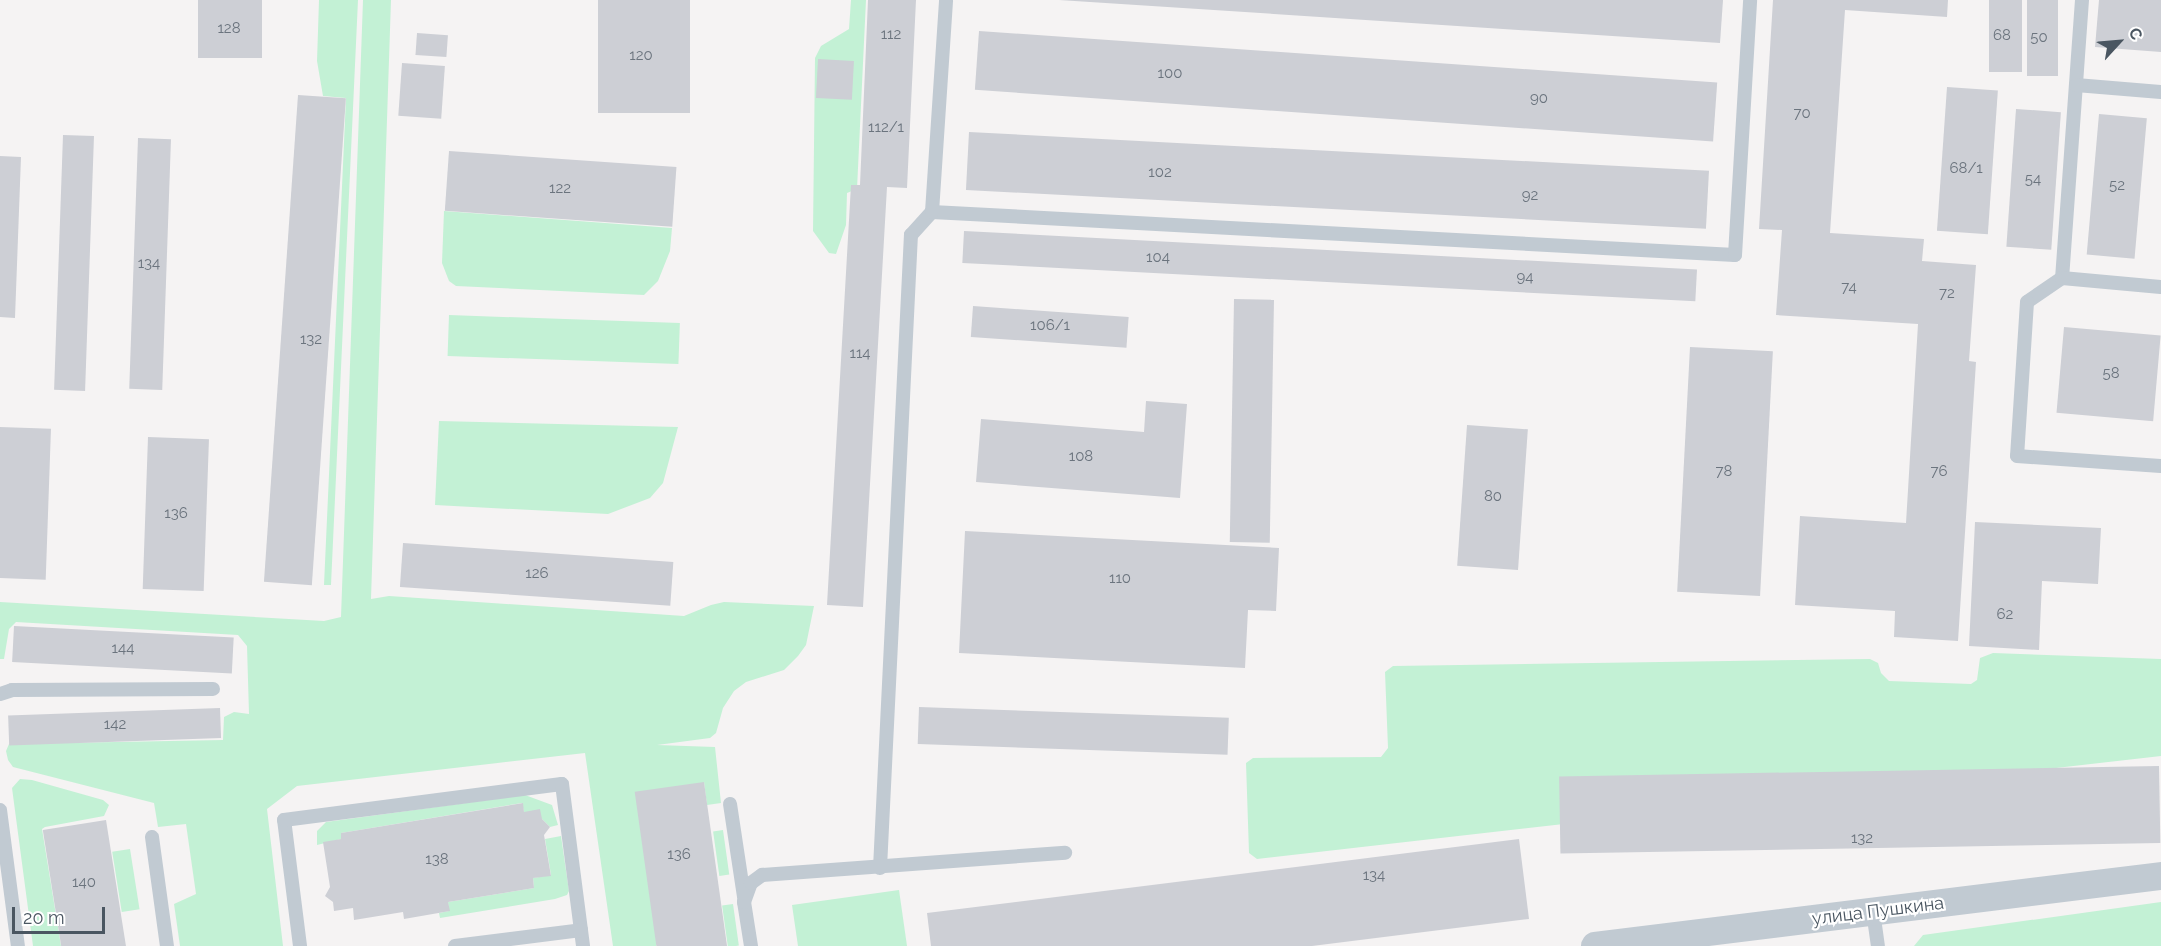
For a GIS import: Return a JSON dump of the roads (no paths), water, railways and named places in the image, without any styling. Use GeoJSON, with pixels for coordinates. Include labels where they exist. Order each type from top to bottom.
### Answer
{"type":"FeatureCollection","features":[{"type":"Feature","properties":{"kind":"street","name":"улица Пушкина"},"geometry":{"type":"LineString","coordinates":[[1595,946],[2161,876]]}},
{"type":"Feature","properties":{"kind":"lane"},"geometry":{"type":"LineString","coordinates":[[880,868],[911,235],[932,212],[946,0]]}},
{"type":"Feature","properties":{"kind":"lane"},"geometry":{"type":"LineString","coordinates":[[932,212],[1734,255],[1750,0]]}},
{"type":"Feature","properties":{"kind":"lane"},"geometry":{"type":"LineString","coordinates":[[2062,278],[2082,0]]}},
{"type":"Feature","properties":{"kind":"lane"},"geometry":{"type":"LineString","coordinates":[[2076,86],[2161,92]]}},
{"type":"Feature","properties":{"kind":"lane"},"geometry":{"type":"LineString","coordinates":[[2161,287],[2062,278],[2027,302],[2017,456],[2161,466]]}},
{"type":"Feature","properties":{"kind":"lane"},"geometry":{"type":"LineString","coordinates":[[0,694],[12,690],[213,689]]}},
{"type":"Feature","properties":{"kind":"lane"},"geometry":{"type":"LineString","coordinates":[[300,946],[284,820],[562,784],[583,946]]}},
{"type":"Feature","properties":{"kind":"lane"},"geometry":{"type":"LineString","coordinates":[[730,804],[751,946]]}},
{"type":"Feature","properties":{"kind":"lane"},"geometry":{"type":"LineString","coordinates":[[0,810],[18,946]]}},
{"type":"Feature","properties":{"kind":"lane"},"geometry":{"type":"LineString","coordinates":[[152,837],[167,946]]}},
{"type":"Feature","properties":{"kind":"lane"},"geometry":{"type":"LineString","coordinates":[[744,902],[751,883],[762,875],[1065,853]]}},
{"type":"Feature","properties":{"kind":"lane"},"geometry":{"type":"LineString","coordinates":[[1873,911],[1878,946]]}},
{"type":"Feature","properties":{"kind":"lane"},"geometry":{"type":"LineString","coordinates":[[455,946],[581,930]]}}]}
